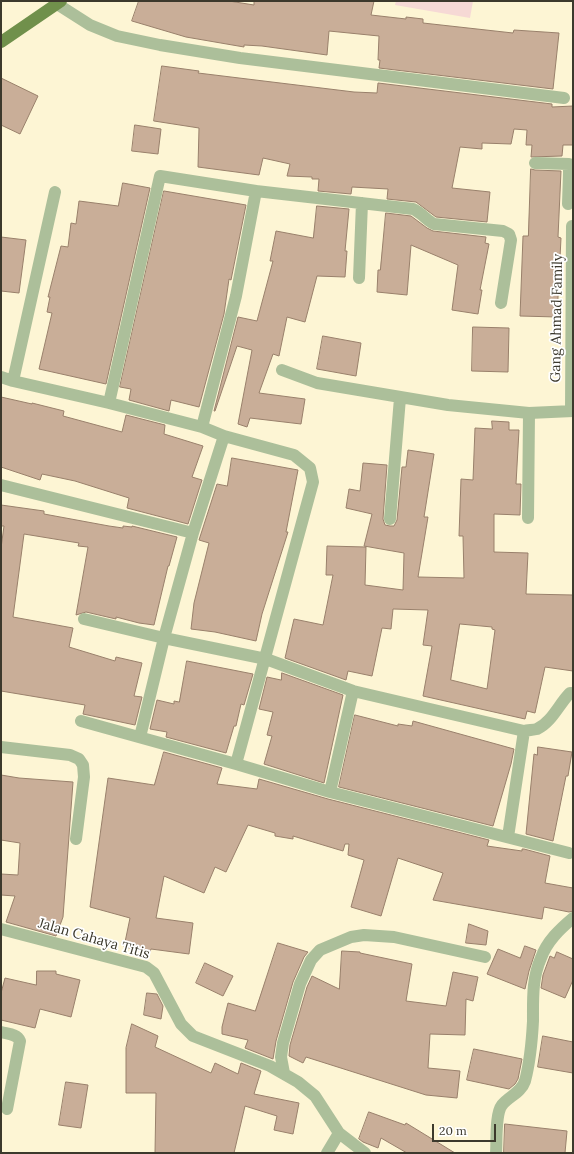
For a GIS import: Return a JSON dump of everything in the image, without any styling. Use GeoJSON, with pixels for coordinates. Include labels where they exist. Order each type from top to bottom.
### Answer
{"type":"FeatureCollection","features":[{"type":"Feature","properties":{"kind":"main road"},"geometry":{"type":"LineString","coordinates":[[1,42],[59,3]]}},
{"type":"Feature","properties":{"kind":"street"},"geometry":{"type":"LineString","coordinates":[[59,3],[90,25],[117,36],[160,45],[240,58],[564,98]]}},
{"type":"Feature","properties":{"kind":"street"},"geometry":{"type":"LineString","coordinates":[[535,163],[569,164],[571,173],[568,204]]}},
{"type":"Feature","properties":{"kind":"street"},"geometry":{"type":"LineString","coordinates":[[109,403],[160,176],[256,191],[413,209],[420,212],[427,220],[434,224],[503,231],[509,234],[511,240],[501,303]]}},
{"type":"Feature","properties":{"kind":"street"},"geometry":{"type":"LineString","coordinates":[[202,427],[236,296],[256,191]]}},
{"type":"Feature","properties":{"kind":"street"},"geometry":{"type":"LineString","coordinates":[[13,381],[55,192]]}},
{"type":"Feature","properties":{"kind":"street"},"geometry":{"type":"LineString","coordinates":[[359,278],[362,203]]}},
{"type":"Feature","properties":{"kind":"street","name":"Gang Ahmad Family"},"geometry":{"type":"LineString","coordinates":[[572,226],[572,410]]}},
{"type":"Feature","properties":{"kind":"street"},"geometry":{"type":"LineString","coordinates":[[282,370],[317,383],[448,405],[529,413],[572,410]]}},
{"type":"Feature","properties":{"kind":"street"},"geometry":{"type":"LineString","coordinates":[[1,377],[202,427],[224,436],[294,455],[310,468],[313,482],[266,659],[236,764]]}},
{"type":"Feature","properties":{"kind":"street"},"geometry":{"type":"LineString","coordinates":[[390,519],[400,398]]}},
{"type":"Feature","properties":{"kind":"street"},"geometry":{"type":"LineString","coordinates":[[528,518],[529,413]]}},
{"type":"Feature","properties":{"kind":"street"},"geometry":{"type":"LineString","coordinates":[[140,737],[164,638],[193,533],[224,436]]}},
{"type":"Feature","properties":{"kind":"street"},"geometry":{"type":"LineString","coordinates":[[1,485],[193,533]]}},
{"type":"Feature","properties":{"kind":"street"},"geometry":{"type":"LineString","coordinates":[[84,619],[164,638],[266,659],[353,691],[524,731],[536,729],[548,722],[564,699],[570,693],[573,693]]}},
{"type":"Feature","properties":{"kind":"street"},"geometry":{"type":"LineString","coordinates":[[330,792],[353,691]]}},
{"type":"Feature","properties":{"kind":"street"},"geometry":{"type":"LineString","coordinates":[[80,721],[236,764],[330,792],[569,853]]}},
{"type":"Feature","properties":{"kind":"street"},"geometry":{"type":"LineString","coordinates":[[508,837],[524,731]]}},
{"type":"Feature","properties":{"kind":"street"},"geometry":{"type":"LineString","coordinates":[[1,747],[70,754],[79,759],[83,765],[84,777],[76,839]]}},
{"type":"Feature","properties":{"kind":"street"},"geometry":{"type":"LineString","coordinates":[[496,1153],[499,1111],[524,1084],[527,1071],[532,1022],[534,981],[541,958],[549,943],[560,928],[573,918]]}},
{"type":"Feature","properties":{"kind":"street","name":"Jalan Cahaya Titis"},"geometry":{"type":"LineString","coordinates":[[1,929],[146,967],[154,973],[181,1024],[193,1036],[270,1066],[298,1082],[315,1096],[339,1133],[365,1153]]}},
{"type":"Feature","properties":{"kind":"street"},"geometry":{"type":"LineString","coordinates":[[284,1073],[281,1057],[300,984],[311,960],[320,950],[351,937],[364,935],[394,937],[485,957]]}},
{"type":"Feature","properties":{"kind":"street"},"geometry":{"type":"LineString","coordinates":[[1,1032],[13,1034],[19,1038],[20,1041],[7,1109]]}},
{"type":"Feature","properties":{"kind":"street"},"geometry":{"type":"LineString","coordinates":[[327,1153],[339,1133]]}},
{"type":"Feature","properties":{"kind":"shaded area"},"geometry":{"type":"Polygon","coordinates":[[[396,1],[473,1],[470,18],[395,5],[396,1]]]}},
{"type":"Feature","properties":{"kind":"building"},"geometry":{"type":"Polygon","coordinates":[[[139,1],[229,1],[254,5],[254,1],[374,1],[371,15],[406,19],[406,17],[423,19],[423,23],[513,33],[514,30],[559,33],[553,89],[379,68],[379,36],[329,31],[327,55],[262,46],[244,45],[244,47],[186,37],[132,21],[139,1]]]}},
{"type":"Feature","properties":{"kind":"building"},"geometry":{"type":"Polygon","coordinates":[[[162,66],[199,71],[198,73],[354,92],[377,93],[378,83],[552,104],[552,107],[573,106],[573,145],[563,145],[562,156],[531,157],[532,145],[526,145],[527,130],[514,129],[511,144],[482,143],[482,149],[460,147],[452,188],[490,192],[487,222],[436,217],[416,202],[387,199],[388,189],[352,187],[351,194],[318,191],[319,179],[312,179],[312,177],[287,176],[290,164],[263,158],[259,175],[198,167],[199,128],[154,121],[162,66]]]}},
{"type":"Feature","properties":{"kind":"building"},"geometry":{"type":"Polygon","coordinates":[[[1,78],[38,96],[20,134],[1,125],[1,78]]]}},
{"type":"Feature","properties":{"kind":"building"},"geometry":{"type":"Polygon","coordinates":[[[135,125],[161,129],[158,154],[132,151],[135,125]]]}},
{"type":"Feature","properties":{"kind":"building"},"geometry":{"type":"Polygon","coordinates":[[[531,169],[561,171],[558,237],[561,238],[557,317],[520,316],[523,236],[528,236],[531,169]]]}},
{"type":"Feature","properties":{"kind":"building"},"geometry":{"type":"Polygon","coordinates":[[[123,183],[150,188],[106,384],[39,369],[52,313],[47,312],[50,297],[48,297],[61,246],[68,247],[71,223],[76,224],[79,201],[118,206],[123,183]]]}},
{"type":"Feature","properties":{"kind":"building"},"geometry":{"type":"Polygon","coordinates":[[[164,191],[246,205],[231,280],[229,279],[224,314],[199,407],[171,400],[169,411],[129,400],[131,389],[120,387],[164,191]]]}},
{"type":"Feature","properties":{"kind":"building"},"geometry":{"type":"Polygon","coordinates":[[[317,206],[349,209],[345,251],[347,251],[345,277],[317,276],[305,322],[287,317],[279,356],[273,354],[259,393],[305,399],[301,424],[250,418],[247,427],[238,424],[252,350],[237,346],[214,411],[238,317],[257,321],[273,261],[270,261],[276,231],[313,238],[317,206]]]}},
{"type":"Feature","properties":{"kind":"building"},"geometry":{"type":"Polygon","coordinates":[[[386,213],[411,216],[433,231],[486,237],[485,243],[489,244],[480,290],[482,290],[478,314],[452,310],[458,265],[411,245],[407,295],[377,292],[378,270],[380,270],[386,213]]]}},
{"type":"Feature","properties":{"kind":"building"},"geometry":{"type":"Polygon","coordinates":[[[1,237],[26,240],[19,293],[1,291],[1,237]]]}},
{"type":"Feature","properties":{"kind":"building"},"geometry":{"type":"Polygon","coordinates":[[[473,327],[509,328],[508,372],[472,371],[473,327]]]}},
{"type":"Feature","properties":{"kind":"building"},"geometry":{"type":"Polygon","coordinates":[[[323,336],[361,343],[356,376],[317,369],[323,336]]]}},
{"type":"Feature","properties":{"kind":"building"},"geometry":{"type":"Polygon","coordinates":[[[1,397],[64,411],[63,416],[122,432],[126,415],[165,425],[164,434],[203,446],[192,477],[202,480],[188,524],[127,508],[129,498],[75,481],[42,474],[40,480],[1,467],[1,397]]]}},
{"type":"Feature","properties":{"kind":"building"},"geometry":{"type":"Polygon","coordinates":[[[492,421],[509,422],[509,430],[519,430],[516,484],[521,484],[520,515],[494,514],[494,552],[528,553],[526,594],[573,595],[573,671],[545,667],[535,713],[527,711],[525,719],[423,696],[432,646],[423,645],[428,610],[393,609],[391,629],[382,628],[372,676],[348,671],[346,680],[285,658],[294,619],[323,625],[333,575],[326,575],[327,546],[366,547],[365,585],[403,590],[404,553],[364,546],[372,514],[346,508],[349,489],[360,491],[363,463],[387,465],[383,519],[385,525],[394,526],[397,520],[402,467],[406,467],[408,450],[434,454],[424,517],[428,517],[418,577],[464,578],[463,536],[459,536],[461,479],[473,480],[475,428],[492,429],[492,421]],[[460,624],[451,680],[487,689],[495,630],[492,629],[492,627],[460,624]]]}},
{"type":"Feature","properties":{"kind":"building"},"geometry":{"type":"Polygon","coordinates":[[[232,458],[298,470],[286,532],[288,532],[262,614],[256,641],[215,632],[191,629],[194,603],[209,543],[199,540],[217,484],[227,486],[232,458]]]}},
{"type":"Feature","properties":{"kind":"building"},"geometry":{"type":"Polygon","coordinates":[[[1,505],[44,511],[44,514],[109,526],[123,528],[123,526],[132,526],[177,537],[168,566],[154,625],[116,617],[116,619],[86,612],[76,615],[88,547],[78,546],[79,543],[24,534],[13,617],[73,628],[69,647],[115,661],[116,657],[142,663],[134,696],[142,697],[135,725],[83,714],[85,705],[1,691],[1,548],[4,526],[1,526],[1,505]]]}},
{"type":"Feature","properties":{"kind":"building"},"geometry":{"type":"Polygon","coordinates":[[[187,661],[253,674],[244,705],[241,704],[236,726],[234,726],[226,753],[166,737],[167,732],[150,729],[157,700],[174,704],[174,701],[179,702],[187,661]]]}},
{"type":"Feature","properties":{"kind":"building"},"geometry":{"type":"Polygon","coordinates":[[[282,673],[343,695],[324,783],[264,764],[272,736],[267,735],[273,712],[259,709],[267,677],[281,680],[282,673]]]}},
{"type":"Feature","properties":{"kind":"building"},"geometry":{"type":"Polygon","coordinates":[[[355,715],[398,726],[398,724],[412,726],[413,721],[514,749],[493,826],[339,787],[355,715]]]}},
{"type":"Feature","properties":{"kind":"building"},"geometry":{"type":"Polygon","coordinates":[[[538,747],[572,752],[553,841],[526,834],[534,754],[537,755],[538,747]]]}},
{"type":"Feature","properties":{"kind":"building"},"geometry":{"type":"Polygon","coordinates":[[[164,752],[222,768],[217,784],[257,789],[259,779],[328,799],[489,840],[487,846],[522,851],[522,849],[524,849],[550,856],[545,883],[573,888],[573,911],[569,912],[544,907],[542,919],[433,900],[443,873],[398,858],[381,916],[351,907],[364,860],[348,855],[349,844],[345,844],[343,851],[293,836],[293,839],[275,836],[275,833],[248,825],[226,872],[215,867],[204,893],[164,876],[156,918],[193,923],[189,954],[151,949],[150,952],[124,947],[130,918],[90,907],[108,778],[154,785],[164,752]]]}},
{"type":"Feature","properties":{"kind":"building"},"geometry":{"type":"Polygon","coordinates":[[[1,775],[19,778],[73,782],[63,917],[56,936],[6,922],[15,896],[1,895],[1,874],[18,875],[20,843],[1,840],[1,775]]]}},
{"type":"Feature","properties":{"kind":"building"},"geometry":{"type":"Polygon","coordinates":[[[469,924],[488,931],[486,945],[466,943],[469,924]]]}},
{"type":"Feature","properties":{"kind":"building"},"geometry":{"type":"Polygon","coordinates":[[[278,943],[308,952],[304,957],[293,982],[276,1041],[273,1059],[245,1048],[248,1040],[222,1034],[222,1027],[228,1003],[255,1011],[278,943]]]}},
{"type":"Feature","properties":{"kind":"building"},"geometry":{"type":"Polygon","coordinates":[[[525,946],[536,950],[525,989],[487,974],[498,949],[520,958],[525,946]]]}},
{"type":"Feature","properties":{"kind":"building"},"geometry":{"type":"Polygon","coordinates":[[[342,951],[360,952],[412,964],[406,1001],[446,1006],[453,972],[478,977],[473,1001],[466,999],[465,1035],[430,1034],[428,1068],[460,1071],[457,1098],[426,1095],[306,1057],[303,1063],[289,1056],[290,1045],[307,987],[312,976],[339,989],[342,951]]]}},
{"type":"Feature","properties":{"kind":"building"},"geometry":{"type":"Polygon","coordinates":[[[557,952],[573,959],[573,980],[565,998],[541,988],[543,975],[550,956],[554,958],[557,952]]]}},
{"type":"Feature","properties":{"kind":"building"},"geometry":{"type":"Polygon","coordinates":[[[205,963],[233,976],[223,996],[196,983],[205,963]]]}},
{"type":"Feature","properties":{"kind":"building"},"geometry":{"type":"Polygon","coordinates":[[[37,971],[56,971],[56,974],[80,980],[71,1017],[40,1009],[35,1028],[1,1020],[1,993],[5,978],[36,985],[37,971]]]}},
{"type":"Feature","properties":{"kind":"building"},"geometry":{"type":"Polygon","coordinates":[[[147,993],[157,994],[163,1006],[161,1019],[144,1015],[147,993]]]}},
{"type":"Feature","properties":{"kind":"building"},"geometry":{"type":"Polygon","coordinates":[[[132,1024],[158,1036],[155,1047],[211,1073],[215,1063],[238,1074],[241,1063],[261,1071],[254,1094],[299,1103],[293,1134],[274,1130],[277,1116],[245,1106],[234,1153],[155,1153],[156,1093],[126,1093],[126,1048],[132,1024]]]}},
{"type":"Feature","properties":{"kind":"building"},"geometry":{"type":"Polygon","coordinates":[[[543,1036],[573,1042],[573,1073],[538,1067],[543,1036]]]}},
{"type":"Feature","properties":{"kind":"building"},"geometry":{"type":"Polygon","coordinates":[[[474,1049],[522,1059],[518,1079],[515,1084],[509,1089],[467,1080],[474,1049]]]}},
{"type":"Feature","properties":{"kind":"building"},"geometry":{"type":"Polygon","coordinates":[[[66,1082],[88,1085],[81,1128],[59,1125],[66,1082]]]}},
{"type":"Feature","properties":{"kind":"building"},"geometry":{"type":"Polygon","coordinates":[[[369,1112],[405,1125],[406,1123],[455,1153],[407,1153],[381,1138],[378,1148],[363,1142],[359,1139],[369,1112]]]}},
{"type":"Feature","properties":{"kind":"building"},"geometry":{"type":"Polygon","coordinates":[[[505,1124],[567,1131],[565,1153],[504,1153],[505,1124]]]}}]}
